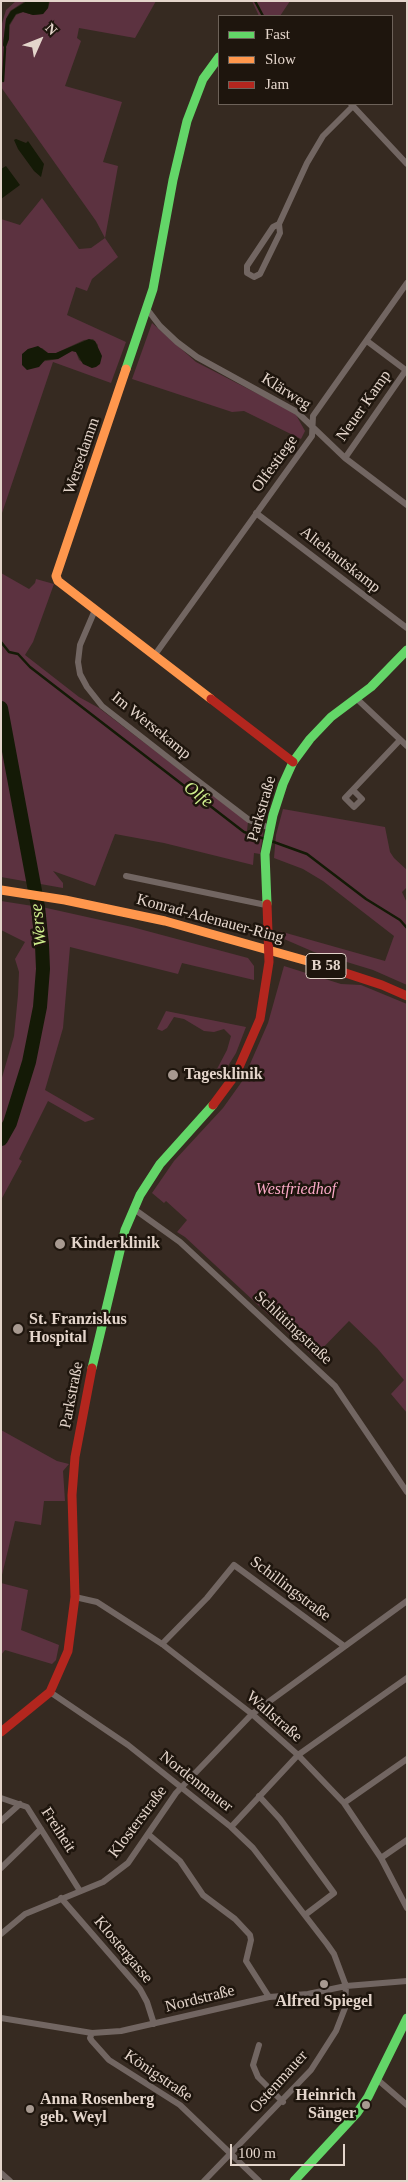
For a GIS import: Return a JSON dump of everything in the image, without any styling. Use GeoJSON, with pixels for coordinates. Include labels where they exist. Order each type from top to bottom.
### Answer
{"type":"FeatureCollection","features":[{"type":"Feature","properties":{"kind":"street","name":"Wersedamm"},"geometry":{"type":"LineString","coordinates":[[218,58],[204,79],[187,121],[173,180],[154,289],[56,576],[58,581],[95,610],[294,762]]}},
{"type":"Feature","properties":{"kind":"street"},"geometry":{"type":"LineString","coordinates":[[279,224],[272,227],[247,266],[248,273],[254,277],[260,274],[280,233],[279,224],[307,163],[323,136],[352,105],[407,164]]}},
{"type":"Feature","properties":{"kind":"street","name":"Olfestiege"},"geometry":{"type":"LineString","coordinates":[[154,656],[312,436],[314,416],[407,284]]}},
{"type":"Feature","properties":{"kind":"street","name":"Klärweg"},"geometry":{"type":"LineString","coordinates":[[147,309],[166,332],[197,357],[297,412],[345,458],[407,505]]}},
{"type":"Feature","properties":{"kind":"street","name":"Neuer Kamp"},"geometry":{"type":"LineString","coordinates":[[345,458],[406,371],[367,341]]}},
{"type":"Feature","properties":{"kind":"street","name":"Altehautskamp"},"geometry":{"type":"LineString","coordinates":[[256,513],[407,628]]}},
{"type":"Feature","properties":{"kind":"street","name":"Im Wersekamp"},"geometry":{"type":"LineString","coordinates":[[95,610],[80,645],[78,662],[80,674],[87,687],[102,706],[268,836]]}},
{"type":"Feature","properties":{"kind":"street","name":"Parkstraße"},"geometry":{"type":"LineString","coordinates":[[50,1692],[68,1652],[75,1597],[72,1495],[75,1457],[106,1303],[125,1230],[145,1187],[160,1164],[215,1103],[243,1060],[260,1019],[269,950],[265,860],[268,836],[278,796],[294,762],[310,739],[331,717],[371,687],[407,650]]}},
{"type":"Feature","properties":{"kind":"street"},"geometry":{"type":"LineString","coordinates":[[356,698],[407,746]]}},
{"type":"Feature","properties":{"kind":"street"},"geometry":{"type":"LineString","coordinates":[[353,790],[400,740]]}},
{"type":"Feature","properties":{"kind":"street"},"geometry":{"type":"LineString","coordinates":[[126,876],[266,906]]}},
{"type":"Feature","properties":{"kind":"street","name":"Konrad-Adenauer-Ring"},"geometry":{"type":"LineString","coordinates":[[1,890],[51,897],[165,921],[343,971],[407,996]]}},
{"type":"Feature","properties":{"kind":"street","name":"Schlütingstraße"},"geometry":{"type":"LineString","coordinates":[[134,1209],[180,1242],[335,1386],[407,1492]]}},
{"type":"Feature","properties":{"kind":"street","name":"Schillingstraße"},"geometry":{"type":"LineString","coordinates":[[162,1644],[207,1598],[234,1565],[344,1646]]}},
{"type":"Feature","properties":{"kind":"street","name":"Wallstraße"},"geometry":{"type":"LineString","coordinates":[[75,1597],[97,1602],[162,1644],[252,1714],[298,1756],[344,1803],[381,1858],[407,1908]]}},
{"type":"Feature","properties":{"kind":"street","name":"Klosterstraße"},"geometry":{"type":"LineString","coordinates":[[1,1934],[25,1914],[103,1882],[128,1863],[182,1788],[252,1714],[407,1601]]}},
{"type":"Feature","properties":{"kind":"street"},"geometry":{"type":"LineString","coordinates":[[231,1827],[298,1756],[407,1678]]}},
{"type":"Feature","properties":{"kind":"street"},"geometry":{"type":"LineString","coordinates":[[1,1732],[50,1692]]}},
{"type":"Feature","properties":{"kind":"street","name":"Nordenmauer"},"geometry":{"type":"LineString","coordinates":[[50,1692],[128,1745],[231,1827],[253,1848],[334,1954],[346,1986]]}},
{"type":"Feature","properties":{"kind":"street"},"geometry":{"type":"LineString","coordinates":[[344,1803],[407,1759]]}},
{"type":"Feature","properties":{"kind":"street"},"geometry":{"type":"LineString","coordinates":[[259,1796],[280,1818],[334,1893],[305,1915]]}},
{"type":"Feature","properties":{"kind":"street","name":"Freiheit"},"geometry":{"type":"LineString","coordinates":[[1,1798],[27,1807],[80,1890]]}},
{"type":"Feature","properties":{"kind":"street"},"geometry":{"type":"LineString","coordinates":[[1,1821],[20,1804]]}},
{"type":"Feature","properties":{"kind":"street"},"geometry":{"type":"LineString","coordinates":[[1,1868],[41,1830]]}},
{"type":"Feature","properties":{"kind":"street"},"geometry":{"type":"LineString","coordinates":[[148,1834],[180,1862],[202,1895],[235,1920],[250,1936],[251,1940],[246,1961],[270,1997]]}},
{"type":"Feature","properties":{"kind":"street"},"geometry":{"type":"LineString","coordinates":[[381,1858],[407,1840]]}},
{"type":"Feature","properties":{"kind":"street","name":"Klostergasse"},"geometry":{"type":"LineString","coordinates":[[61,1898],[140,1989],[147,2002],[154,2024]]}},
{"type":"Feature","properties":{"kind":"street","name":"Nordstraße"},"geometry":{"type":"LineString","coordinates":[[1,2018],[92,2033],[121,2031],[270,1997],[308,1994],[346,1986],[407,1981]]}},
{"type":"Feature","properties":{"kind":"street","name":"Ostenmauer"},"geometry":{"type":"LineString","coordinates":[[204,2181],[311,2070],[336,2031],[344,2008],[346,1986]]}},
{"type":"Feature","properties":{"kind":"street"},"geometry":{"type":"LineString","coordinates":[[294,2181],[357,2113],[378,2080],[407,2018]]}},
{"type":"Feature","properties":{"kind":"street","name":"Königstraße"},"geometry":{"type":"LineString","coordinates":[[92,2033],[90,2038],[109,2060],[180,2105],[259,2181]]}},
{"type":"Feature","properties":{"kind":"street"},"geometry":{"type":"LineString","coordinates":[[259,2045],[253,2065],[258,2077],[282,2102]]}},
{"type":"Feature","properties":{"kind":"street"},"geometry":{"type":"LineString","coordinates":[[378,2080],[407,2105]]}},
{"type":"Feature","properties":{"kind":"street"},"geometry":{"type":"LineString","coordinates":[[1,2173],[10,2181]]}},
{"type":"Feature","properties":{"kind":"green space"},"geometry":{"type":"Polygon","coordinates":[[[16,1],[25,1],[10,11],[6,19],[3,45],[5,50],[9,39],[10,25],[16,15],[23,12],[33,15],[43,14],[48,8],[50,1],[156,1],[135,38],[79,28],[77,38],[81,41],[65,86],[122,102],[103,162],[118,166],[105,238],[96,221],[1,87],[1,27],[6,10],[16,1]]]}},
{"type":"Feature","properties":{"kind":"green space"},"geometry":{"type":"Polygon","coordinates":[[[252,1],[290,1],[281,15],[259,15],[252,1]]]}},
{"type":"Feature","properties":{"kind":"green space"},"geometry":{"type":"Polygon","coordinates":[[[42,198],[79,249],[91,248],[105,238],[118,257],[92,279],[87,291],[76,287],[67,315],[126,342],[111,383],[53,362],[1,516],[1,219],[20,225],[42,198]],[[93,339],[84,340],[56,353],[48,353],[42,348],[28,349],[22,355],[22,365],[58,359],[72,351],[76,352],[79,360],[92,368],[98,345],[93,339]]]}},
{"type":"Feature","properties":{"kind":"green space"},"geometry":{"type":"Polygon","coordinates":[[[152,323],[196,362],[295,413],[305,431],[301,439],[244,411],[232,412],[132,379],[152,323]]]}},
{"type":"Feature","properties":{"kind":"green space"},"geometry":{"type":"Polygon","coordinates":[[[1,573],[29,589],[36,579],[54,584],[33,642],[25,655],[79,697],[99,708],[248,822],[246,839],[250,839],[251,825],[261,829],[263,833],[260,854],[254,853],[253,865],[164,843],[115,834],[95,886],[53,871],[63,883],[63,888],[1,877],[1,573]]]}},
{"type":"Feature","properties":{"kind":"green space"},"geometry":{"type":"Polygon","coordinates":[[[283,809],[385,827],[390,852],[407,870],[407,887],[402,892],[407,903],[407,985],[373,970],[314,952],[284,939],[279,931],[385,961],[394,936],[323,881],[303,869],[274,858],[276,835],[283,809]]]}},
{"type":"Feature","properties":{"kind":"green space"},"geometry":{"type":"Polygon","coordinates":[[[1,901],[33,906],[39,945],[39,969],[36,1008],[26,1062],[1,1132],[1,1081],[14,1036],[18,995],[19,972],[15,959],[25,942],[1,930],[1,901]]]}},
{"type":"Feature","properties":{"kind":"green space"},"geometry":{"type":"Polygon","coordinates":[[[42,907],[132,927],[248,958],[254,966],[254,980],[182,963],[178,974],[70,947],[63,1028],[45,1090],[95,1119],[85,1122],[48,1101],[19,1159],[22,1161],[1,1200],[1,1146],[12,1124],[32,1063],[43,1007],[46,968],[42,907]]]}},
{"type":"Feature","properties":{"kind":"green space","name":"Westfriedhof"},"geometry":{"type":"Polygon","coordinates":[[[284,966],[341,984],[361,985],[407,1004],[407,1413],[391,1394],[404,1380],[377,1348],[349,1321],[314,1357],[185,1237],[177,1232],[187,1220],[166,1201],[164,1203],[152,1193],[174,1161],[223,1108],[243,1080],[268,1023],[284,966]]]}},
{"type":"Feature","properties":{"kind":"green space"},"geometry":{"type":"Polygon","coordinates":[[[166,1011],[246,1027],[236,1053],[220,1079],[217,1069],[227,1050],[231,1036],[224,1029],[214,1032],[204,1031],[184,1019],[174,1017],[167,1028],[162,1031],[157,1029],[166,1011]]]}},
{"type":"Feature","properties":{"kind":"green space"},"geometry":{"type":"Polygon","coordinates":[[[1,1430],[57,1461],[69,1464],[63,1471],[65,1501],[44,1501],[41,1525],[15,1521],[1,1579],[1,1430]]]}},
{"type":"Feature","properties":{"kind":"green space"},"geometry":{"type":"Polygon","coordinates":[[[1,1583],[28,1590],[21,1630],[59,1645],[56,1660],[52,1664],[5,1650],[1,1655],[1,1583]]]}},
{"type":"Feature","properties":{"kind":"shaded area"},"geometry":{"type":"Polygon","coordinates":[[[27,1],[49,1],[48,8],[43,14],[33,15],[23,12],[16,14],[9,25],[9,39],[5,49],[3,45],[6,19],[11,11],[27,1]]]}},
{"type":"Feature","properties":{"kind":"shaded area"},"geometry":{"type":"Polygon","coordinates":[[[14,140],[26,143],[28,141],[44,164],[41,177],[34,171],[18,149],[14,140]]]}},
{"type":"Feature","properties":{"kind":"shaded area"},"geometry":{"type":"Polygon","coordinates":[[[6,166],[20,185],[1,199],[1,169],[6,166]]]}},
{"type":"Feature","properties":{"kind":"shaded area"},"geometry":{"type":"Polygon","coordinates":[[[89,339],[95,341],[102,356],[100,364],[96,367],[92,368],[83,364],[76,352],[72,351],[58,359],[45,360],[39,367],[27,370],[22,365],[22,354],[28,349],[38,346],[48,353],[56,353],[89,339]]]}},
{"type":"Feature","properties":{"kind":"waterway"},"geometry":{"type":"LineString","coordinates":[[255,1],[262,15]]}},
{"type":"Feature","properties":{"kind":"waterway"},"geometry":{"type":"LineString","coordinates":[[3,81],[5,48]]}},
{"type":"Feature","properties":{"kind":"waterway","name":"Olfe"},"geometry":{"type":"LineString","coordinates":[[1,642],[9,652],[18,654],[30,667],[244,832],[265,839]]}},
{"type":"Feature","properties":{"kind":"waterway","name":"Werse"},"geometry":{"type":"LineString","coordinates":[[1,708],[38,907],[43,969],[40,1007],[29,1062],[10,1123],[1,1139]]}},
{"type":"Feature","properties":{"kind":"waterway","name":"Olfe"},"geometry":{"type":"LineString","coordinates":[[271,841],[307,854],[366,899],[400,920],[407,928]]}},
{"type":"Feature","properties":{"kind":"traffic: fast"},"geometry":{"type":"LineString","coordinates":[[126,369],[153,289],[173,180],[187,121],[203,79],[218,58]]}},
{"type":"Feature","properties":{"kind":"traffic: fast"},"geometry":{"type":"LineString","coordinates":[[267,904],[265,854],[273,815],[283,784],[293,762],[310,739],[331,717],[371,687],[407,650]]}},
{"type":"Feature","properties":{"kind":"traffic: fast"},"geometry":{"type":"LineString","coordinates":[[92,1368],[125,1230],[140,1195],[160,1164],[213,1105]]}},
{"type":"Feature","properties":{"kind":"traffic: fast"},"geometry":{"type":"LineString","coordinates":[[294,2181],[357,2113],[368,2097],[407,2018]]}},
{"type":"Feature","properties":{"kind":"traffic: slow"},"geometry":{"type":"LineString","coordinates":[[126,369],[56,576],[58,581],[211,699]]}},
{"type":"Feature","properties":{"kind":"traffic: slow"},"geometry":{"type":"LineString","coordinates":[[1,890],[65,900],[165,921],[318,964]]}},
{"type":"Feature","properties":{"kind":"traffic: jam"},"geometry":{"type":"LineString","coordinates":[[211,699],[293,762]]}},
{"type":"Feature","properties":{"kind":"traffic: jam"},"geometry":{"type":"LineString","coordinates":[[213,1105],[236,1074],[260,1019],[269,962],[267,904]]}},
{"type":"Feature","properties":{"kind":"traffic: jam"},"geometry":{"type":"LineString","coordinates":[[318,964],[382,985],[407,996]]}},
{"type":"Feature","properties":{"kind":"traffic: jam"},"geometry":{"type":"LineString","coordinates":[[1,1732],[50,1692],[68,1651],[75,1597],[72,1495],[75,1457],[92,1368]]}},
{"type":"Feature","properties":{"kind":"place","name":"Tagesklinik"},"geometry":{"type":"Point","coordinates":[173,1075]}},
{"type":"Feature","properties":{"kind":"place","name":"Kinderklinik"},"geometry":{"type":"Point","coordinates":[60,1244]}},
{"type":"Feature","properties":{"kind":"place","name":"St. Franziskus Hospital"},"geometry":{"type":"Point","coordinates":[18,1329]}},
{"type":"Feature","properties":{"kind":"place","name":"Alfred Spiegel"},"geometry":{"type":"Point","coordinates":[324,1984]}},
{"type":"Feature","properties":{"kind":"place","name":"Heinrich Sänger"},"geometry":{"type":"Point","coordinates":[366,2105]}},
{"type":"Feature","properties":{"kind":"place","name":"Anna Rosenberg geb. Weyl"},"geometry":{"type":"Point","coordinates":[30,2109]}}]}
